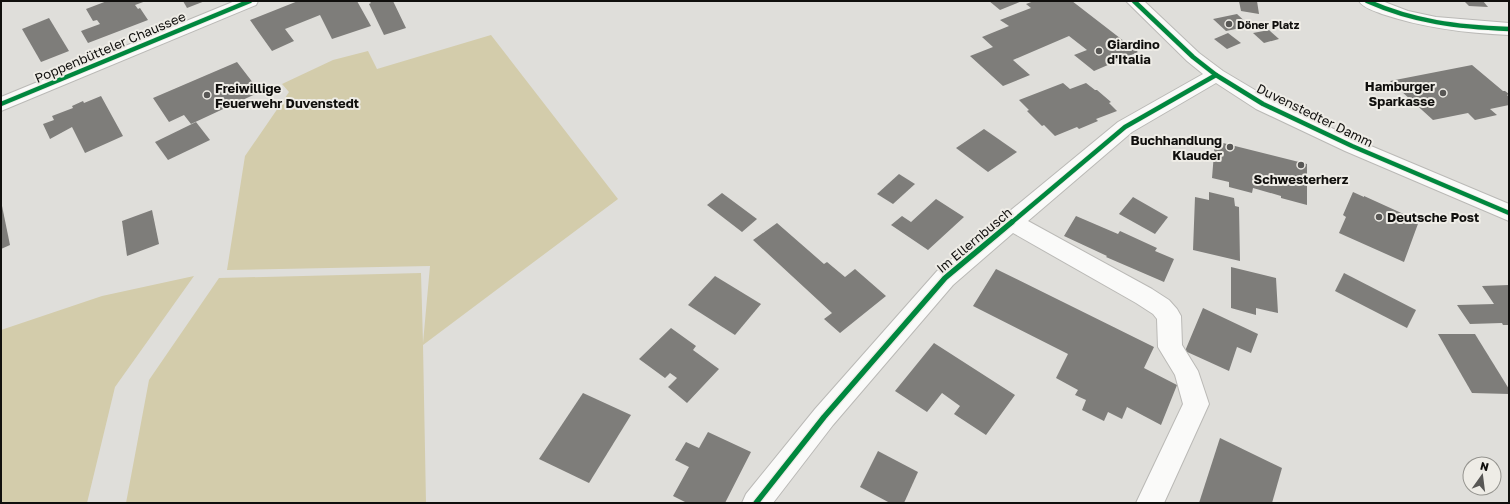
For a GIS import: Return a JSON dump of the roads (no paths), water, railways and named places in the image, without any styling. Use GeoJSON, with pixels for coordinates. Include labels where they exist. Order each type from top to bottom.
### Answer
{"type":"FeatureCollection","features":[{"type":"Feature","properties":{"kind":"street","name":"Poppenbütteler Chaussee"},"geometry":{"type":"LineString","coordinates":[[1,104],[250,1]]}},
{"type":"Feature","properties":{"kind":"street"},"geometry":{"type":"LineString","coordinates":[[1367,1],[1383,9],[1409,18],[1435,24],[1509,29]]}},
{"type":"Feature","properties":{"kind":"street","name":"Duvenstedter Damm"},"geometry":{"type":"LineString","coordinates":[[1141,2],[1193,56],[1216,75],[1263,104],[1345,143],[1509,213]]}},
{"type":"Feature","properties":{"kind":"street","name":"Im Ellernbusch"},"geometry":{"type":"LineString","coordinates":[[756,503],[824,417],[944,278],[1126,128],[1216,75]]}},
{"type":"Feature","properties":{"kind":"street"},"geometry":{"type":"LineString","coordinates":[[1012,222],[1161,306],[1169,316],[1170,348],[1186,371],[1196,404],[1150,503]]}},
{"type":"Feature","properties":{"kind":"place","name":"Döner Platz"},"geometry":{"type":"Point","coordinates":[1229,24]}},
{"type":"Feature","properties":{"kind":"place","name":"Giardino d'Italia"},"geometry":{"type":"Point","coordinates":[1099,51]}},
{"type":"Feature","properties":{"kind":"place","name":"Hamburger Sparkasse"},"geometry":{"type":"Point","coordinates":[1443,93]}},
{"type":"Feature","properties":{"kind":"place","name":"Freiwillige Feuerwehr Duvenstedt"},"geometry":{"type":"Point","coordinates":[207,95]}},
{"type":"Feature","properties":{"kind":"place","name":"Buchhandlung Klauder"},"geometry":{"type":"Point","coordinates":[1230,147]}},
{"type":"Feature","properties":{"kind":"place","name":"Schwesterherz"},"geometry":{"type":"Point","coordinates":[1301,165]}},
{"type":"Feature","properties":{"kind":"place","name":"Deutsche Post"},"geometry":{"type":"Point","coordinates":[1379,217]}}]}
